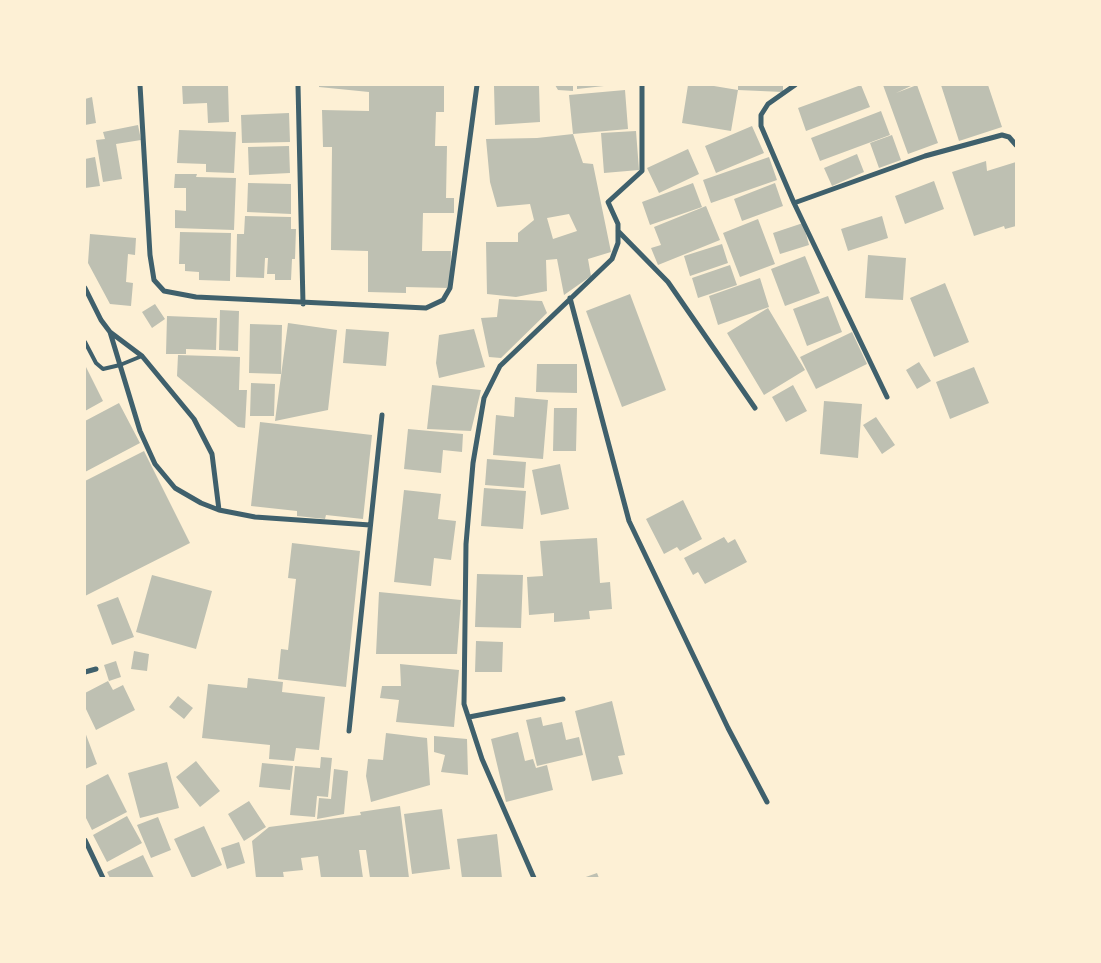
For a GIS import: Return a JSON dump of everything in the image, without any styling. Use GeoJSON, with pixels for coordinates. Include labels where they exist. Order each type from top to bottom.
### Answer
{"type":"FeatureCollection","features":[{"type":"Feature","properties":{"kind":"street"},"geometry":{"type":"LineString","coordinates":[[140,85],[150,256],[154,280],[164,291],[183,296],[304,304],[426,308],[443,300],[450,288],[477,85]]}},
{"type":"Feature","properties":{"kind":"street"},"geometry":{"type":"LineString","coordinates":[[298,85],[304,304]]}},
{"type":"Feature","properties":{"kind":"street"},"geometry":{"type":"LineString","coordinates":[[534,878],[482,759],[464,704],[466,544],[473,463],[484,398],[500,366],[612,259],[618,243],[617,220],[608,202],[642,171],[642,85]]}},
{"type":"Feature","properties":{"kind":"street"},"geometry":{"type":"LineString","coordinates":[[795,85],[768,104],[761,115],[761,126],[794,203],[887,397]]}},
{"type":"Feature","properties":{"kind":"street"},"geometry":{"type":"LineString","coordinates":[[794,203],[925,156],[1002,135],[1009,137],[1016,145]]}},
{"type":"Feature","properties":{"kind":"street"},"geometry":{"type":"LineString","coordinates":[[617,230],[668,282],[754,408]]}},
{"type":"Feature","properties":{"kind":"street"},"geometry":{"type":"LineString","coordinates":[[85,288],[101,320],[110,332],[142,356],[194,419],[212,454],[219,510]]}},
{"type":"Feature","properties":{"kind":"street"},"geometry":{"type":"LineString","coordinates":[[570,298],[629,521],[728,728],[766,802]]}},
{"type":"Feature","properties":{"kind":"street"},"geometry":{"type":"LineString","coordinates":[[110,332],[140,430],[156,464],[175,488],[200,503],[219,510],[255,517],[370,525]]}},
{"type":"Feature","properties":{"kind":"street"},"geometry":{"type":"LineString","coordinates":[[350,731],[382,415]]}},
{"type":"Feature","properties":{"kind":"street"},"geometry":{"type":"LineString","coordinates":[[85,672],[96,669]]}},
{"type":"Feature","properties":{"kind":"street"},"geometry":{"type":"LineString","coordinates":[[469,717],[563,699]]}},
{"type":"Feature","properties":{"kind":"street"},"geometry":{"type":"LineString","coordinates":[[85,840],[103,878]]}},
{"type":"Feature","properties":{"kind":"lane"},"geometry":{"type":"LineString","coordinates":[[85,342],[96,363],[103,369],[120,365],[142,356]]}},
{"type":"Feature","properties":{"kind":"building"},"geometry":{"type":"Polygon","coordinates":[[[182,85],[228,85],[229,122],[208,123],[207,103],[183,104],[182,85]]]}},
{"type":"Feature","properties":{"kind":"building"},"geometry":{"type":"Polygon","coordinates":[[[319,85],[444,85],[444,112],[436,112],[435,146],[447,146],[446,198],[454,198],[454,213],[423,213],[422,251],[451,251],[450,288],[406,287],[406,293],[368,292],[368,251],[331,250],[332,147],[323,147],[322,110],[369,111],[369,92],[319,87],[319,85]]]}},
{"type":"Feature","properties":{"kind":"building"},"geometry":{"type":"Polygon","coordinates":[[[539,85],[540,122],[495,125],[494,86],[539,85]]]}},
{"type":"Feature","properties":{"kind":"building"},"geometry":{"type":"Polygon","coordinates":[[[555,85],[573,85],[573,91],[558,90],[555,85]]]}},
{"type":"Feature","properties":{"kind":"building"},"geometry":{"type":"Polygon","coordinates":[[[577,85],[604,85],[604,86],[577,89],[577,85]]]}},
{"type":"Feature","properties":{"kind":"building"},"geometry":{"type":"Polygon","coordinates":[[[688,85],[708,85],[738,90],[731,131],[682,123],[688,85]]]}},
{"type":"Feature","properties":{"kind":"building"},"geometry":{"type":"Polygon","coordinates":[[[738,85],[783,85],[783,92],[738,90],[738,85]]]}},
{"type":"Feature","properties":{"kind":"building"},"geometry":{"type":"Polygon","coordinates":[[[861,85],[870,107],[806,131],[798,108],[861,85]]]}},
{"type":"Feature","properties":{"kind":"building"},"geometry":{"type":"Polygon","coordinates":[[[883,85],[913,85],[896,93],[917,85],[938,143],[908,154],[883,85]]]}},
{"type":"Feature","properties":{"kind":"building"},"geometry":{"type":"Polygon","coordinates":[[[941,85],[988,85],[1002,127],[959,141],[941,85]]]}},
{"type":"Feature","properties":{"kind":"building"},"geometry":{"type":"Polygon","coordinates":[[[625,90],[628,129],[573,134],[569,95],[625,90]]]}},
{"type":"Feature","properties":{"kind":"building"},"geometry":{"type":"Polygon","coordinates":[[[92,97],[96,123],[85,125],[85,99],[92,97]]]}},
{"type":"Feature","properties":{"kind":"building"},"geometry":{"type":"Polygon","coordinates":[[[881,111],[890,135],[820,161],[811,138],[881,111]]]}},
{"type":"Feature","properties":{"kind":"building"},"geometry":{"type":"Polygon","coordinates":[[[289,113],[290,142],[242,143],[241,115],[289,113]]]}},
{"type":"Feature","properties":{"kind":"building"},"geometry":{"type":"Polygon","coordinates":[[[138,125],[141,140],[116,144],[122,179],[103,182],[96,140],[105,139],[103,132],[138,125]]]}},
{"type":"Feature","properties":{"kind":"building"},"geometry":{"type":"Polygon","coordinates":[[[752,126],[764,153],[716,173],[705,146],[752,126]]]}},
{"type":"Feature","properties":{"kind":"building"},"geometry":{"type":"Polygon","coordinates":[[[179,130],[236,132],[234,173],[206,172],[206,164],[177,163],[179,130]]]}},
{"type":"Feature","properties":{"kind":"building"},"geometry":{"type":"Polygon","coordinates":[[[636,131],[639,170],[604,173],[601,133],[636,131]]]}},
{"type":"Feature","properties":{"kind":"building"},"geometry":{"type":"Polygon","coordinates":[[[573,134],[583,163],[593,164],[611,252],[588,259],[591,276],[564,295],[557,259],[546,260],[547,291],[516,297],[487,294],[486,242],[518,242],[518,233],[534,220],[530,204],[497,207],[490,182],[486,139],[537,138],[573,134]],[[569,214],[547,218],[553,239],[577,231],[569,214]]]}},
{"type":"Feature","properties":{"kind":"building"},"geometry":{"type":"Polygon","coordinates":[[[892,135],[901,160],[879,168],[870,143],[892,135]]]}},
{"type":"Feature","properties":{"kind":"building"},"geometry":{"type":"Polygon","coordinates":[[[289,146],[290,173],[249,175],[248,147],[289,146]]]}},
{"type":"Feature","properties":{"kind":"building"},"geometry":{"type":"Polygon","coordinates":[[[688,149],[699,174],[659,193],[647,168],[688,149]]]}},
{"type":"Feature","properties":{"kind":"building"},"geometry":{"type":"Polygon","coordinates":[[[857,154],[864,172],[832,186],[824,168],[857,154]]]}},
{"type":"Feature","properties":{"kind":"building"},"geometry":{"type":"Polygon","coordinates":[[[95,157],[100,186],[85,188],[85,159],[95,157]]]}},
{"type":"Feature","properties":{"kind":"building"},"geometry":{"type":"Polygon","coordinates":[[[769,157],[777,180],[711,203],[703,180],[769,157]]]}},
{"type":"Feature","properties":{"kind":"building"},"geometry":{"type":"Polygon","coordinates":[[[986,161],[987,171],[1016,162],[1016,226],[1005,229],[1004,226],[974,236],[952,172],[986,161]]]}},
{"type":"Feature","properties":{"kind":"building"},"geometry":{"type":"Polygon","coordinates":[[[175,174],[197,174],[196,177],[236,178],[234,230],[175,228],[175,210],[186,211],[186,188],[174,188],[175,174]]]}},
{"type":"Feature","properties":{"kind":"building"},"geometry":{"type":"Polygon","coordinates":[[[934,181],[944,209],[905,224],[895,196],[934,181]]]}},
{"type":"Feature","properties":{"kind":"building"},"geometry":{"type":"Polygon","coordinates":[[[248,183],[291,184],[291,214],[247,212],[248,183]]]}},
{"type":"Feature","properties":{"kind":"building"},"geometry":{"type":"Polygon","coordinates":[[[693,183],[702,207],[650,225],[642,202],[693,183]]]}},
{"type":"Feature","properties":{"kind":"building"},"geometry":{"type":"Polygon","coordinates":[[[775,183],[783,206],[742,221],[734,199],[775,183]]]}},
{"type":"Feature","properties":{"kind":"building"},"geometry":{"type":"Polygon","coordinates":[[[706,206],[720,240],[658,265],[651,248],[661,245],[654,227],[706,206]]]}},
{"type":"Feature","properties":{"kind":"building"},"geometry":{"type":"Polygon","coordinates":[[[245,216],[291,217],[291,229],[296,229],[295,259],[292,259],[291,280],[275,280],[275,274],[267,274],[268,258],[265,258],[264,278],[236,277],[237,234],[244,234],[245,216]]]}},
{"type":"Feature","properties":{"kind":"building"},"geometry":{"type":"Polygon","coordinates":[[[882,216],[888,238],[848,251],[841,229],[882,216]]]}},
{"type":"Feature","properties":{"kind":"building"},"geometry":{"type":"Polygon","coordinates":[[[758,219],[775,264],[740,277],[723,233],[758,219]]]}},
{"type":"Feature","properties":{"kind":"building"},"geometry":{"type":"Polygon","coordinates":[[[803,223],[809,245],[780,254],[773,233],[803,223]]]}},
{"type":"Feature","properties":{"kind":"building"},"geometry":{"type":"Polygon","coordinates":[[[180,232],[231,233],[230,281],[199,280],[199,272],[185,271],[185,264],[179,264],[180,232]]]}},
{"type":"Feature","properties":{"kind":"building"},"geometry":{"type":"Polygon","coordinates":[[[90,234],[136,238],[135,255],[128,254],[126,282],[133,283],[131,306],[110,304],[88,263],[90,234]]]}},
{"type":"Feature","properties":{"kind":"building"},"geometry":{"type":"Polygon","coordinates":[[[722,244],[728,263],[690,276],[684,256],[722,244]]]}},
{"type":"Feature","properties":{"kind":"building"},"geometry":{"type":"Polygon","coordinates":[[[868,255],[906,258],[903,300],[865,298],[868,255]]]}},
{"type":"Feature","properties":{"kind":"building"},"geometry":{"type":"Polygon","coordinates":[[[805,256],[820,293],[785,306],[771,269],[805,256]]]}},
{"type":"Feature","properties":{"kind":"building"},"geometry":{"type":"Polygon","coordinates":[[[730,265],[737,285],[698,298],[692,278],[730,265]]]}},
{"type":"Feature","properties":{"kind":"building"},"geometry":{"type":"Polygon","coordinates":[[[760,278],[769,307],[718,325],[709,296],[760,278]]]}},
{"type":"Feature","properties":{"kind":"building"},"geometry":{"type":"Polygon","coordinates":[[[945,283],[969,342],[934,357],[910,298],[945,283]]]}},
{"type":"Feature","properties":{"kind":"building"},"geometry":{"type":"Polygon","coordinates":[[[630,294],[666,390],[622,407],[586,311],[630,294]]]}},
{"type":"Feature","properties":{"kind":"building"},"geometry":{"type":"Polygon","coordinates":[[[828,296],[842,332],[807,346],[793,309],[828,296]]]}},
{"type":"Feature","properties":{"kind":"building"},"geometry":{"type":"Polygon","coordinates":[[[499,299],[542,301],[547,313],[501,358],[489,357],[481,318],[497,317],[499,299]]]}},
{"type":"Feature","properties":{"kind":"building"},"geometry":{"type":"Polygon","coordinates":[[[155,304],[165,319],[152,328],[142,312],[155,304]]]}},
{"type":"Feature","properties":{"kind":"building"},"geometry":{"type":"Polygon","coordinates":[[[768,308],[805,370],[764,395],[727,333],[768,308]]]}},
{"type":"Feature","properties":{"kind":"building"},"geometry":{"type":"Polygon","coordinates":[[[220,310],[239,311],[238,351],[219,350],[220,310]]]}},
{"type":"Feature","properties":{"kind":"building"},"geometry":{"type":"Polygon","coordinates":[[[167,316],[217,318],[216,350],[186,349],[186,354],[166,354],[167,316]]]}},
{"type":"Feature","properties":{"kind":"building"},"geometry":{"type":"Polygon","coordinates":[[[288,323],[337,330],[328,410],[275,421],[288,323]]]}},
{"type":"Feature","properties":{"kind":"building"},"geometry":{"type":"Polygon","coordinates":[[[250,324],[282,325],[281,374],[249,373],[250,324]]]}},
{"type":"Feature","properties":{"kind":"building"},"geometry":{"type":"Polygon","coordinates":[[[346,329],[389,332],[386,366],[343,363],[346,329]]]}},
{"type":"Feature","properties":{"kind":"building"},"geometry":{"type":"Polygon","coordinates":[[[474,329],[485,367],[439,378],[436,363],[439,335],[474,329]]]}},
{"type":"Feature","properties":{"kind":"building"},"geometry":{"type":"Polygon","coordinates":[[[852,332],[867,364],[816,389],[800,357],[852,332]]]}},
{"type":"Feature","properties":{"kind":"building"},"geometry":{"type":"Polygon","coordinates":[[[178,355],[240,357],[239,390],[247,390],[245,428],[238,427],[177,376],[178,355]]]}},
{"type":"Feature","properties":{"kind":"building"},"geometry":{"type":"Polygon","coordinates":[[[919,362],[931,381],[917,389],[906,370],[919,362]]]}},
{"type":"Feature","properties":{"kind":"building"},"geometry":{"type":"Polygon","coordinates":[[[537,364],[577,364],[577,393],[536,392],[537,364]]]}},
{"type":"Feature","properties":{"kind":"building"},"geometry":{"type":"Polygon","coordinates":[[[85,365],[103,401],[85,411],[85,365]]]}},
{"type":"Feature","properties":{"kind":"building"},"geometry":{"type":"Polygon","coordinates":[[[974,367],[989,403],[950,419],[936,382],[974,367]]]}},
{"type":"Feature","properties":{"kind":"building"},"geometry":{"type":"Polygon","coordinates":[[[251,383],[275,384],[274,416],[250,416],[251,383]]]}},
{"type":"Feature","properties":{"kind":"building"},"geometry":{"type":"Polygon","coordinates":[[[432,385],[481,390],[471,431],[427,429],[432,385]]]}},
{"type":"Feature","properties":{"kind":"building"},"geometry":{"type":"Polygon","coordinates":[[[793,385],[807,411],[786,422],[772,397],[793,385]]]}},
{"type":"Feature","properties":{"kind":"building"},"geometry":{"type":"Polygon","coordinates":[[[515,397],[548,400],[543,459],[493,455],[496,415],[514,417],[515,397]]]}},
{"type":"Feature","properties":{"kind":"building"},"geometry":{"type":"Polygon","coordinates":[[[824,401],[862,404],[858,458],[820,454],[824,401]]]}},
{"type":"Feature","properties":{"kind":"building"},"geometry":{"type":"Polygon","coordinates":[[[119,403],[140,443],[85,472],[85,421],[119,403]]]}},
{"type":"Feature","properties":{"kind":"building"},"geometry":{"type":"Polygon","coordinates":[[[554,408],[577,408],[576,451],[553,451],[554,408]]]}},
{"type":"Feature","properties":{"kind":"building"},"geometry":{"type":"Polygon","coordinates":[[[876,417],[895,445],[882,454],[863,425],[876,417]]]}},
{"type":"Feature","properties":{"kind":"building"},"geometry":{"type":"Polygon","coordinates":[[[260,422],[372,435],[363,519],[326,515],[325,519],[297,516],[297,511],[251,506],[260,422]]]}},
{"type":"Feature","properties":{"kind":"building"},"geometry":{"type":"Polygon","coordinates":[[[408,429],[463,434],[462,452],[443,450],[441,473],[404,469],[408,429]]]}},
{"type":"Feature","properties":{"kind":"building"},"geometry":{"type":"Polygon","coordinates":[[[144,451],[190,543],[85,596],[85,481],[144,451]]]}},
{"type":"Feature","properties":{"kind":"building"},"geometry":{"type":"Polygon","coordinates":[[[487,459],[526,462],[524,488],[485,485],[487,459]]]}},
{"type":"Feature","properties":{"kind":"building"},"geometry":{"type":"Polygon","coordinates":[[[560,464],[569,509],[541,515],[532,470],[560,464]]]}},
{"type":"Feature","properties":{"kind":"building"},"geometry":{"type":"Polygon","coordinates":[[[484,488],[526,491],[523,529],[481,526],[484,488]]]}},
{"type":"Feature","properties":{"kind":"building"},"geometry":{"type":"Polygon","coordinates":[[[404,490],[441,494],[438,519],[456,521],[451,560],[434,558],[431,586],[394,582],[404,490]]]}},
{"type":"Feature","properties":{"kind":"building"},"geometry":{"type":"Polygon","coordinates":[[[683,500],[702,539],[680,551],[677,547],[664,554],[646,519],[683,500]]]}},
{"type":"Feature","properties":{"kind":"building"},"geometry":{"type":"Polygon","coordinates":[[[724,537],[728,543],[735,539],[747,562],[705,584],[698,572],[693,575],[684,558],[724,537]]]}},
{"type":"Feature","properties":{"kind":"building"},"geometry":{"type":"Polygon","coordinates":[[[597,538],[600,583],[610,582],[612,609],[589,611],[590,619],[554,622],[554,613],[529,615],[527,577],[543,576],[540,541],[597,538]]]}},
{"type":"Feature","properties":{"kind":"building"},"geometry":{"type":"Polygon","coordinates":[[[292,543],[360,551],[346,687],[278,679],[281,649],[288,650],[296,579],[288,578],[292,543]]]}},
{"type":"Feature","properties":{"kind":"building"},"geometry":{"type":"Polygon","coordinates":[[[477,574],[523,575],[521,628],[475,627],[477,574]]]}},
{"type":"Feature","properties":{"kind":"building"},"geometry":{"type":"Polygon","coordinates":[[[152,575],[212,591],[196,649],[136,632],[152,575]]]}},
{"type":"Feature","properties":{"kind":"building"},"geometry":{"type":"Polygon","coordinates":[[[379,592],[461,600],[457,654],[376,654],[379,592]]]}},
{"type":"Feature","properties":{"kind":"building"},"geometry":{"type":"Polygon","coordinates":[[[118,597],[134,637],[112,645],[97,605],[118,597]]]}},
{"type":"Feature","properties":{"kind":"building"},"geometry":{"type":"Polygon","coordinates":[[[476,641],[503,642],[502,672],[475,672],[476,641]]]}},
{"type":"Feature","properties":{"kind":"building"},"geometry":{"type":"Polygon","coordinates":[[[134,651],[149,654],[147,671],[131,669],[134,651]]]}},
{"type":"Feature","properties":{"kind":"building"},"geometry":{"type":"Polygon","coordinates":[[[116,661],[121,677],[109,681],[104,665],[116,661]]]}},
{"type":"Feature","properties":{"kind":"building"},"geometry":{"type":"Polygon","coordinates":[[[400,664],[459,670],[454,727],[396,722],[399,700],[380,698],[382,686],[401,686],[400,664]]]}},
{"type":"Feature","properties":{"kind":"building"},"geometry":{"type":"Polygon","coordinates":[[[248,678],[283,682],[282,692],[325,697],[319,750],[296,748],[294,761],[269,759],[270,745],[202,738],[208,684],[247,688],[248,678]]]}},
{"type":"Feature","properties":{"kind":"building"},"geometry":{"type":"Polygon","coordinates":[[[108,681],[113,690],[123,685],[135,710],[96,730],[85,707],[85,693],[108,681]]]}},
{"type":"Feature","properties":{"kind":"building"},"geometry":{"type":"Polygon","coordinates":[[[178,696],[193,708],[184,719],[169,707],[178,696]]]}},
{"type":"Feature","properties":{"kind":"building"},"geometry":{"type":"Polygon","coordinates":[[[612,701],[625,755],[618,756],[623,774],[592,781],[575,711],[612,701]]]}},
{"type":"Feature","properties":{"kind":"building"},"geometry":{"type":"Polygon","coordinates":[[[541,717],[543,726],[562,722],[566,740],[579,737],[583,755],[537,766],[526,720],[541,717]]]}},
{"type":"Feature","properties":{"kind":"building"},"geometry":{"type":"Polygon","coordinates":[[[85,732],[97,764],[85,769],[85,732]]]}},
{"type":"Feature","properties":{"kind":"building"},"geometry":{"type":"Polygon","coordinates":[[[518,732],[525,761],[533,759],[536,768],[547,765],[553,790],[506,802],[491,739],[518,732]]]}},
{"type":"Feature","properties":{"kind":"building"},"geometry":{"type":"Polygon","coordinates":[[[386,733],[427,738],[430,785],[371,802],[366,776],[368,759],[383,760],[386,733]]]}},
{"type":"Feature","properties":{"kind":"building"},"geometry":{"type":"Polygon","coordinates":[[[434,736],[467,739],[468,775],[441,772],[445,755],[434,752],[434,736]]]}},
{"type":"Feature","properties":{"kind":"building"},"geometry":{"type":"Polygon","coordinates":[[[321,757],[332,758],[328,797],[317,796],[315,817],[290,815],[295,766],[320,768],[321,757]]]}},
{"type":"Feature","properties":{"kind":"building"},"geometry":{"type":"Polygon","coordinates":[[[196,761],[220,791],[200,807],[176,777],[196,761]]]}},
{"type":"Feature","properties":{"kind":"building"},"geometry":{"type":"Polygon","coordinates":[[[167,762],[179,808],[140,818],[128,773],[167,762]]]}},
{"type":"Feature","properties":{"kind":"building"},"geometry":{"type":"Polygon","coordinates":[[[262,763],[293,766],[290,790],[259,787],[262,763]]]}},
{"type":"Feature","properties":{"kind":"building"},"geometry":{"type":"Polygon","coordinates":[[[334,769],[348,771],[344,814],[317,819],[319,798],[331,799],[334,769]]]}},
{"type":"Feature","properties":{"kind":"building"},"geometry":{"type":"Polygon","coordinates":[[[108,774],[127,812],[92,830],[85,816],[85,786],[108,774]]]}},
{"type":"Feature","properties":{"kind":"building"},"geometry":{"type":"Polygon","coordinates":[[[249,801],[266,827],[244,841],[228,814],[249,801]]]}},
{"type":"Feature","properties":{"kind":"building"},"geometry":{"type":"Polygon","coordinates":[[[400,806],[409,878],[370,878],[366,850],[359,850],[363,878],[321,878],[318,856],[301,858],[303,870],[283,872],[284,878],[256,878],[252,841],[269,827],[361,815],[360,812],[400,806]]]}},
{"type":"Feature","properties":{"kind":"building"},"geometry":{"type":"Polygon","coordinates":[[[442,809],[450,869],[412,874],[404,814],[442,809]]]}},
{"type":"Feature","properties":{"kind":"building"},"geometry":{"type":"Polygon","coordinates":[[[127,816],[142,843],[107,862],[93,835],[127,816]]]}},
{"type":"Feature","properties":{"kind":"building"},"geometry":{"type":"Polygon","coordinates":[[[158,817],[171,850],[151,858],[137,825],[158,817]]]}},
{"type":"Feature","properties":{"kind":"building"},"geometry":{"type":"Polygon","coordinates":[[[204,826],[222,865],[192,878],[174,839],[204,826]]]}},
{"type":"Feature","properties":{"kind":"building"},"geometry":{"type":"Polygon","coordinates":[[[497,834],[502,878],[462,878],[457,839],[497,834]]]}},
{"type":"Feature","properties":{"kind":"building"},"geometry":{"type":"Polygon","coordinates":[[[239,842],[245,863],[227,869],[221,848],[239,842]]]}},
{"type":"Feature","properties":{"kind":"building"},"geometry":{"type":"Polygon","coordinates":[[[143,855],[154,878],[110,878],[107,872],[143,855]]]}},
{"type":"Feature","properties":{"kind":"building"},"geometry":{"type":"Polygon","coordinates":[[[597,873],[599,878],[583,878],[597,873]]]}}]}
